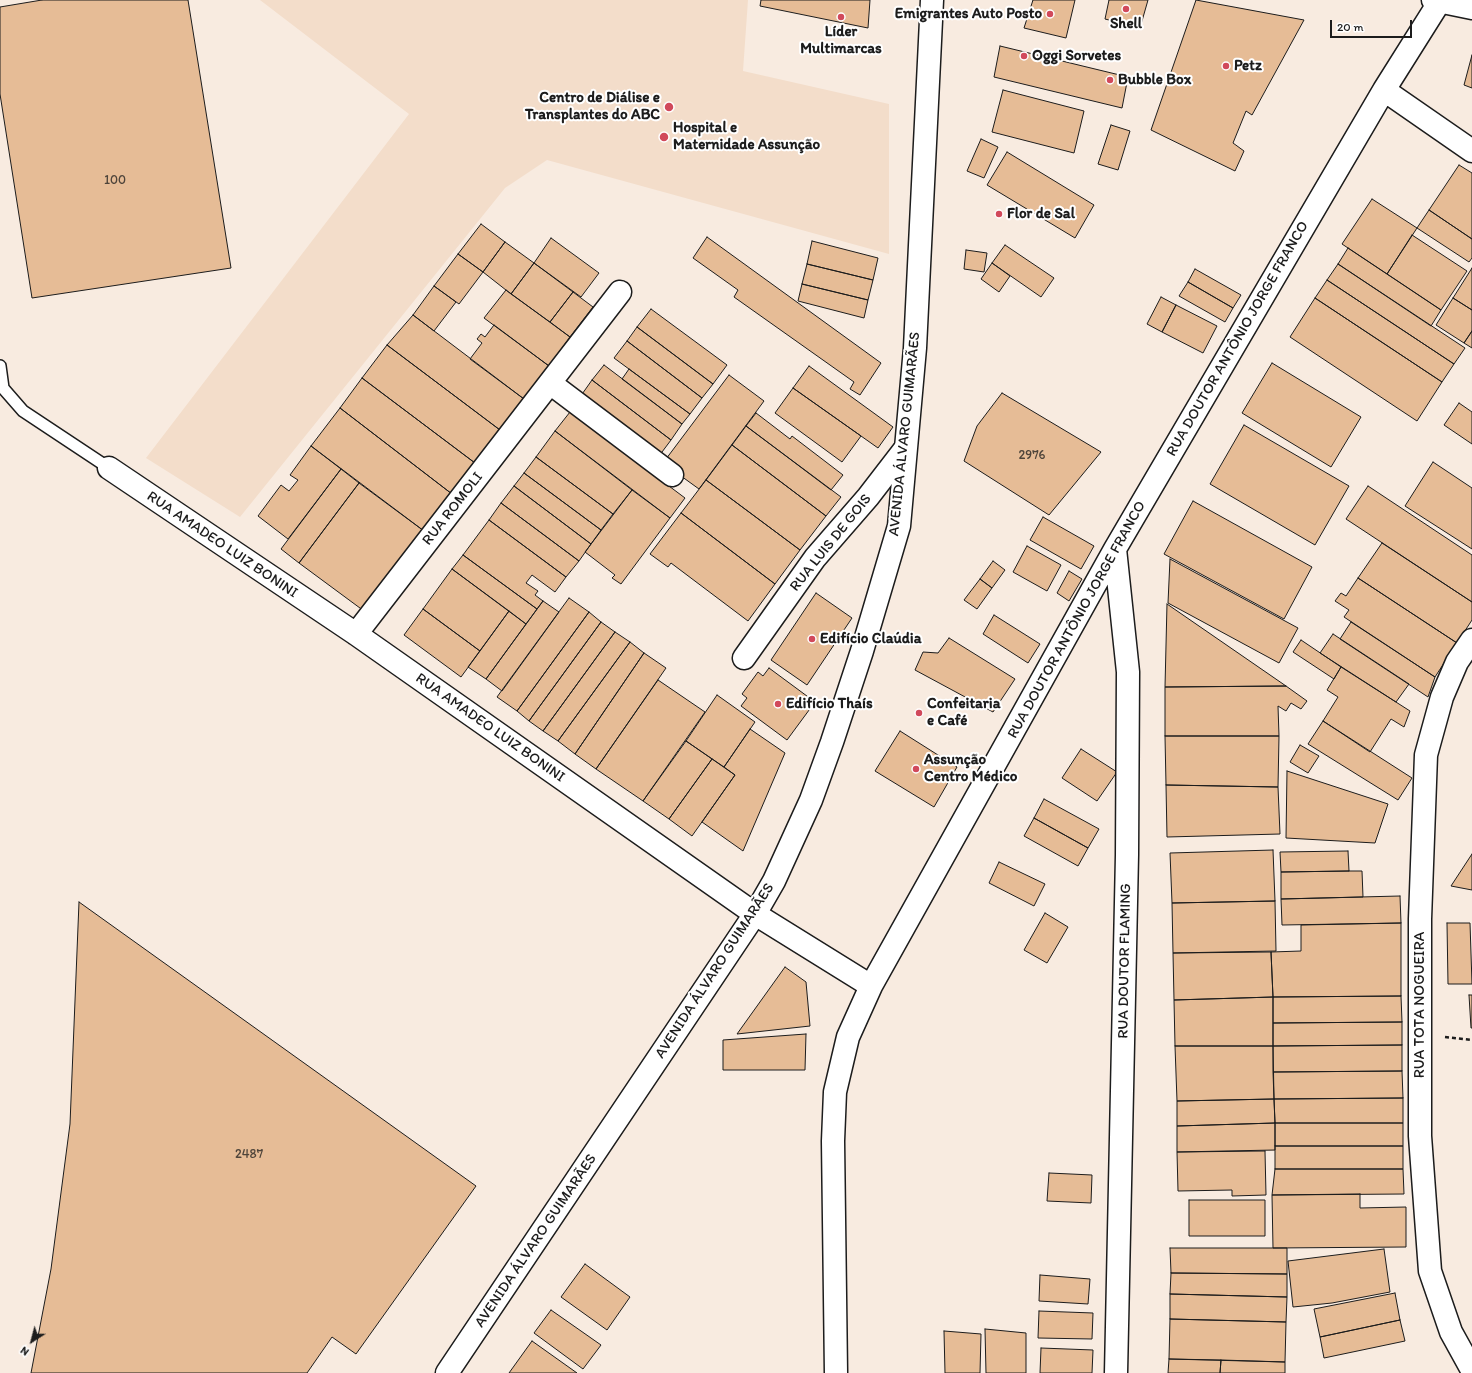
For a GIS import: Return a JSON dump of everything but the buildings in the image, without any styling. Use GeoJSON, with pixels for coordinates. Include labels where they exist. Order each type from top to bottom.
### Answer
{"type":"FeatureCollection","features":[{"type":"Feature","properties":{"kind":"street","name":"AVENIDA ÁLVARO GUIMARÃES"},"geometry":{"type":"LineString","coordinates":[[447,1373],[755,914],[774,881],[811,800],[862,652],[899,526],[915,348],[932,0]]}},
{"type":"Feature","properties":{"kind":"street"},"geometry":{"type":"LineString","coordinates":[[1436,1],[1472,8]]}},
{"type":"Feature","properties":{"kind":"street","name":"RUA DOUTOR ANTÔNIO JORGE FRANCO"},"geometry":{"type":"LineString","coordinates":[[836,1373],[833,1141],[836,1092],[848,1037],[872,986],[1116,549],[1436,1]]}},
{"type":"Feature","properties":{"kind":"street"},"geometry":{"type":"LineString","coordinates":[[1384,90],[1472,151]]}},
{"type":"Feature","properties":{"kind":"street","name":"RUA ROMOLI"},"geometry":{"type":"LineString","coordinates":[[356,634],[620,292]]}},
{"type":"Feature","properties":{"kind":"street"},"geometry":{"type":"LineString","coordinates":[[550,383],[672,475]]}},
{"type":"Feature","properties":{"kind":"street","name":"RUA LUIS DE GOIS"},"geometry":{"type":"LineString","coordinates":[[744,658],[815,558],[868,497],[905,449]]}},
{"type":"Feature","properties":{"kind":"street","name":"RUA AMADEO LUIZ BONINI"},"geometry":{"type":"LineString","coordinates":[[109,468],[356,634],[755,914],[872,986]]}},
{"type":"Feature","properties":{"kind":"street","name":"RUA DOUTOR FLAMING"},"geometry":{"type":"LineString","coordinates":[[1116,549],[1128,672],[1127,863],[1116,1373]]}},
{"type":"Feature","properties":{"kind":"street","name":"RUA TOTA NOGUEIRA"},"geometry":{"type":"LineString","coordinates":[[1472,640],[1457,662],[1442,697],[1426,755],[1420,919],[1420,1136],[1430,1271],[1451,1332],[1472,1370]]}},
{"type":"Feature","properties":{"kind":"lane"},"geometry":{"type":"LineString","coordinates":[[0,366],[3,388],[23,411],[109,468]]}},
{"type":"Feature","properties":{"kind":"shaded area","name":"Hospital e Maternidade Assunção"},"geometry":{"type":"Polygon","coordinates":[[[260,0],[748,0],[743,71],[889,104],[889,254],[547,160],[505,188],[240,517],[146,458],[409,114],[260,0]]]}},
{"type":"Feature","properties":{"kind":"place","name":"Shell"},"geometry":{"type":"Point","coordinates":[1126,9]}},
{"type":"Feature","properties":{"kind":"place","name":"Emigrantes Auto Posto"},"geometry":{"type":"Point","coordinates":[1050,14]}},
{"type":"Feature","properties":{"kind":"place","name":"Líder Multimarcas"},"geometry":{"type":"Point","coordinates":[841,17]}},
{"type":"Feature","properties":{"kind":"place","name":"Oggi Sorvetes"},"geometry":{"type":"Point","coordinates":[1024,56]}},
{"type":"Feature","properties":{"kind":"place","name":"Petz"},"geometry":{"type":"Point","coordinates":[1226,66]}},
{"type":"Feature","properties":{"kind":"place","name":"Bubble Box"},"geometry":{"type":"Point","coordinates":[1110,80]}},
{"type":"Feature","properties":{"kind":"place","name":"Centro de Diálise e Transplantes do ABC"},"geometry":{"type":"Point","coordinates":[669,107]}},
{"type":"Feature","properties":{"kind":"place","name":"Hospital e Maternidade Assunção"},"geometry":{"type":"Point","coordinates":[664,137]}},
{"type":"Feature","properties":{"kind":"place","name":"Flor de Sal"},"geometry":{"type":"Point","coordinates":[999,214]}},
{"type":"Feature","properties":{"kind":"place","name":"Edifício Claúdia"},"geometry":{"type":"Point","coordinates":[812,639]}},
{"type":"Feature","properties":{"kind":"place","name":"Edifício Thaís"},"geometry":{"type":"Point","coordinates":[778,704]}},
{"type":"Feature","properties":{"kind":"place","name":"Confeitaria e Café"},"geometry":{"type":"Point","coordinates":[919,713]}},
{"type":"Feature","properties":{"kind":"place","name":"Assunção Centro Médico"},"geometry":{"type":"Point","coordinates":[916,769]}}]}
